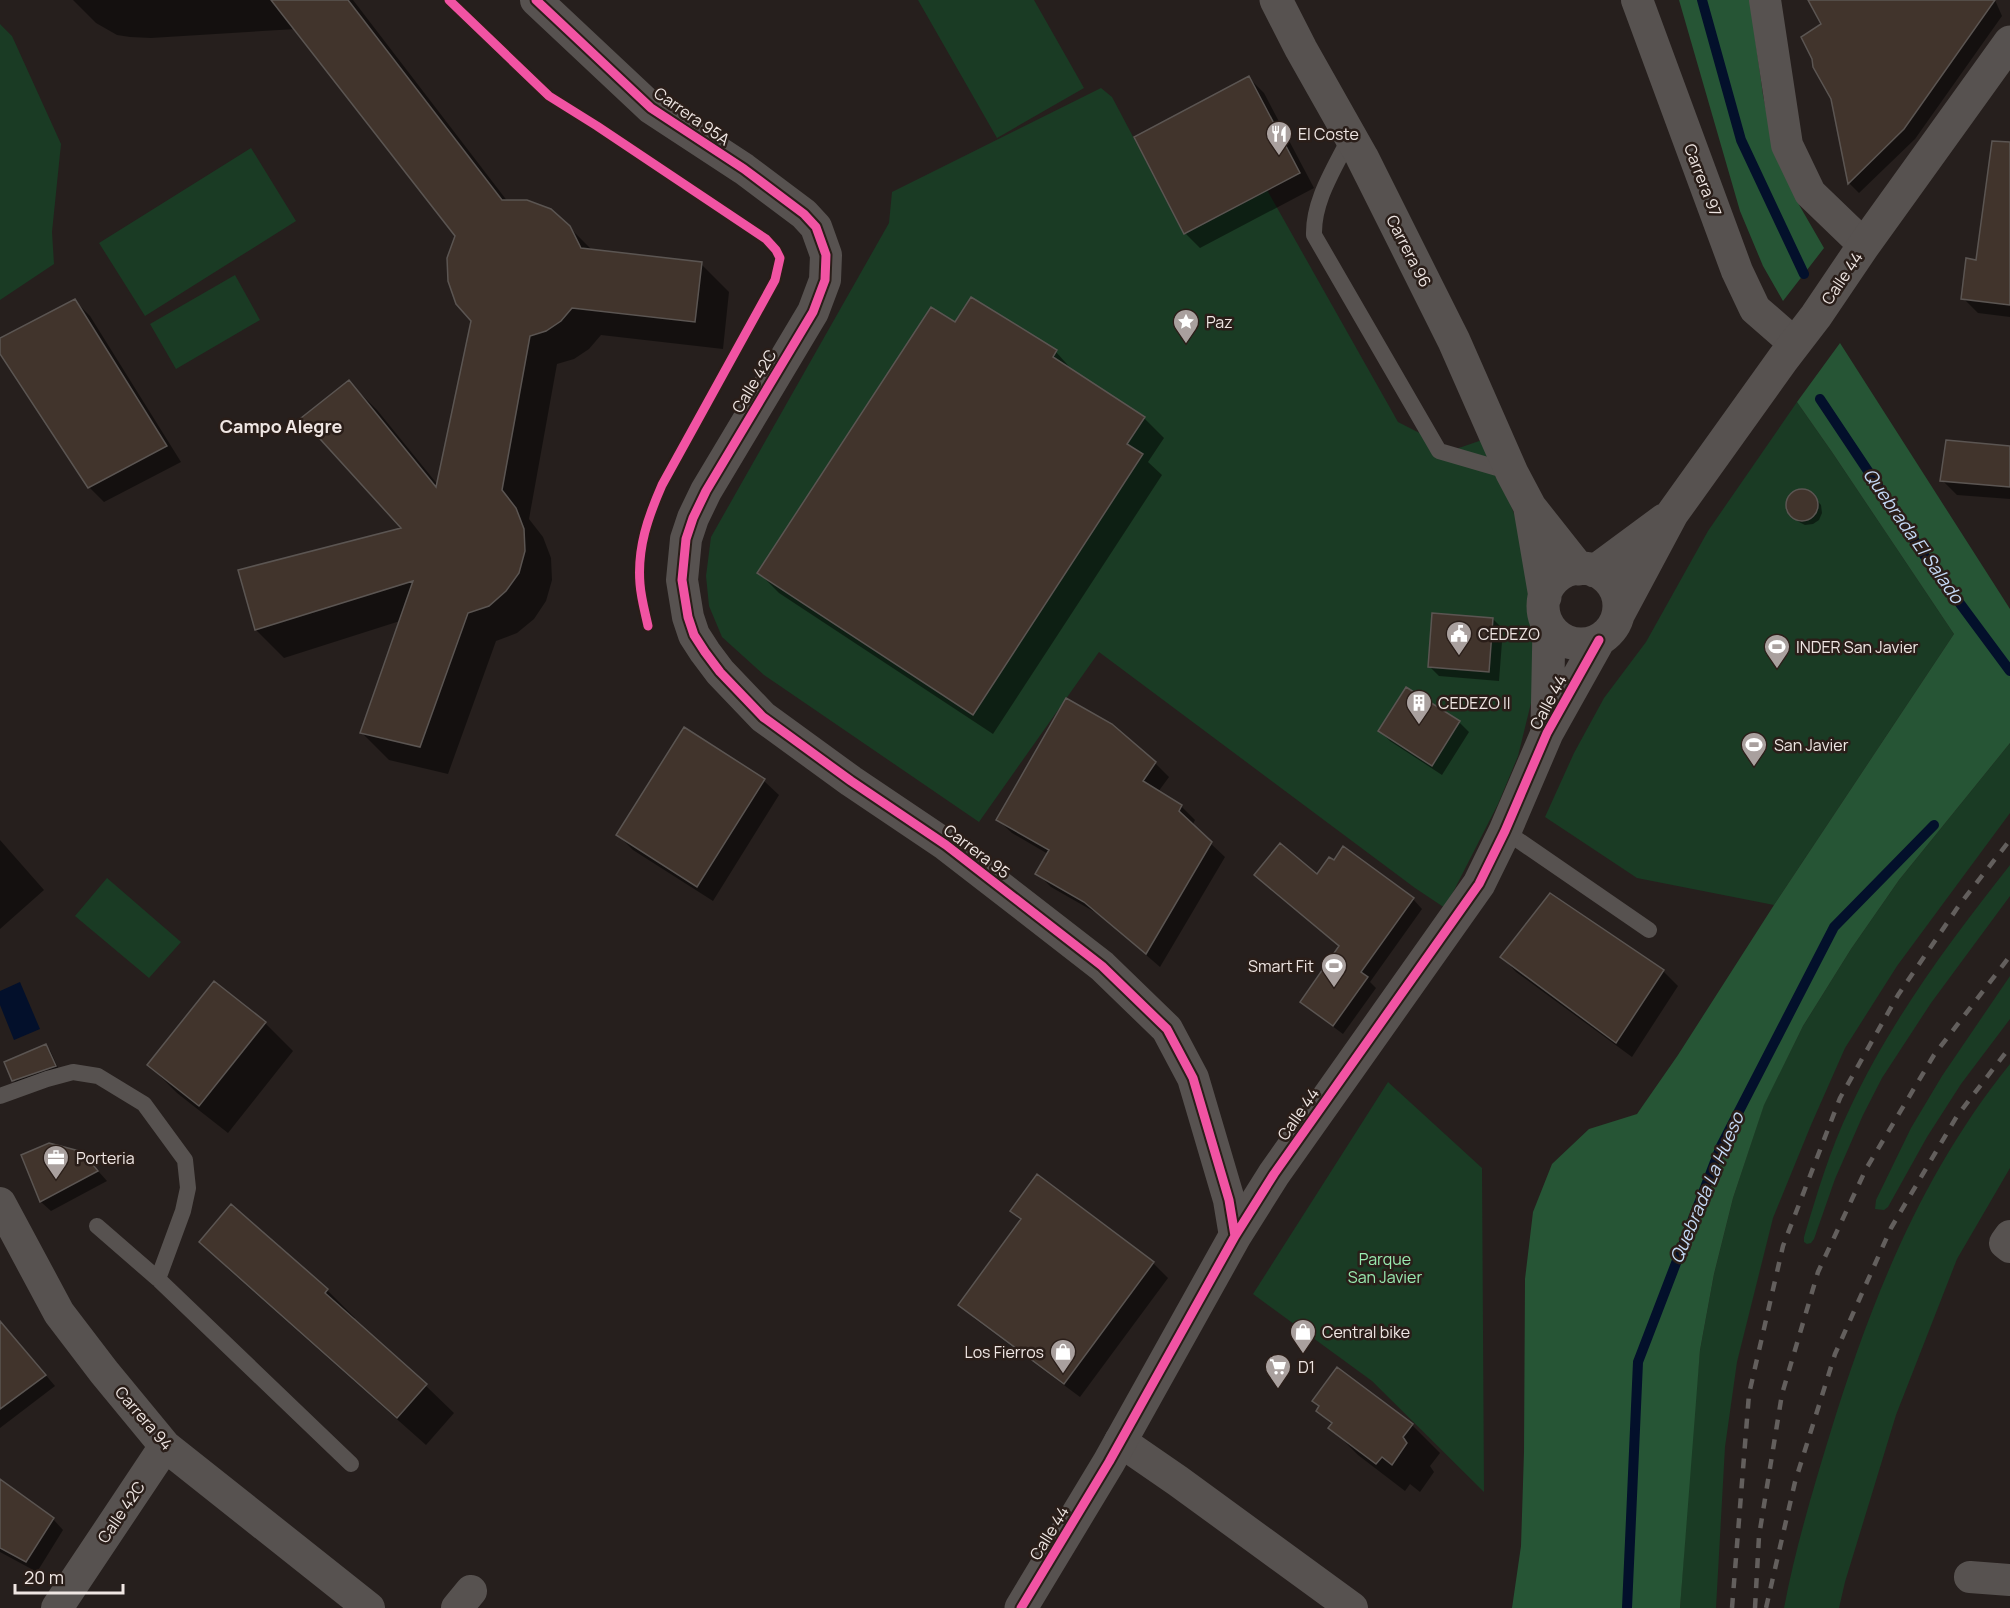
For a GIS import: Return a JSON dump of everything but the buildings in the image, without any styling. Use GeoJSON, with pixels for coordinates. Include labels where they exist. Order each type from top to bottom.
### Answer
{"type":"FeatureCollection","features":[{"type":"Feature","properties":{"kind":"street","name":"Carrera 95A"},"geometry":{"type":"LineString","coordinates":[[536,0],[651,108],[744,169],[804,214],[816,227],[826,255]]}},
{"type":"Feature","properties":{"kind":"street","name":"Carrera 96"},"geometry":{"type":"LineString","coordinates":[[1276,0],[1350,137],[1454,341],[1512,473],[1530,507],[1587,570]]}},
{"type":"Feature","properties":{"kind":"street","name":"Carrera 97"},"geometry":{"type":"LineString","coordinates":[[1637,0],[1737,272],[1755,309],[1794,343]]}},
{"type":"Feature","properties":{"kind":"street"},"geometry":{"type":"LineString","coordinates":[[1765,0],[1787,145],[1810,193],[1864,245]]}},
{"type":"Feature","properties":{"kind":"street","name":"Calle 44"},"geometry":{"type":"LineString","coordinates":[[1021,1608],[1120,1441],[1235,1236],[1274,1174],[1479,884],[1547,733],[1672,514],[2010,42]]}},
{"type":"Feature","properties":{"kind":"street","name":"Calle 42C"},"geometry":{"type":"LineString","coordinates":[[693,518],[706,491],[813,312],[825,280],[826,255]]}},
{"type":"Feature","properties":{"kind":"street","name":"Carrera 96"},"geometry":{"type":"LineString","coordinates":[[1530,507],[1547,612]]}},
{"type":"Feature","properties":{"kind":"street","name":"Calle 44"},"geometry":{"type":"LineString","coordinates":[[1587,570],[1672,514]]}},
{"type":"Feature","properties":{"kind":"street","name":"Carrera 95"},"geometry":{"type":"LineString","coordinates":[[693,518],[686,539],[683,561],[683,596],[694,634],[720,672],[763,717],[851,781],[946,844],[1102,966],[1167,1029],[1193,1078],[1229,1200],[1235,1236]]}},
{"type":"Feature","properties":{"kind":"street"},"geometry":{"type":"LineString","coordinates":[[1587,570],[1604,576],[1616,593],[1608,627],[1579,644],[1568,642],[1557,636],[1547,612],[1550,586],[1557,577],[1567,571],[1587,570]]}},
{"type":"Feature","properties":{"kind":"street","name":"Calle 44"},"geometry":{"type":"LineString","coordinates":[[1547,612],[1547,733]]}},
{"type":"Feature","properties":{"kind":"street","name":"Carrera 94"},"geometry":{"type":"LineString","coordinates":[[0,1203],[59,1313],[165,1446],[369,1608]]}},
{"type":"Feature","properties":{"kind":"street"},"geometry":{"type":"LineString","coordinates":[[1120,1441],[1352,1608]]}},
{"type":"Feature","properties":{"kind":"street","name":"Calle 42C"},"geometry":{"type":"LineString","coordinates":[[57,1608],[165,1446]]}},
{"type":"Feature","properties":{"kind":"street"},"geometry":{"type":"LineString","coordinates":[[1970,1577],[2010,1580]]}},
{"type":"Feature","properties":{"kind":"lane"},"geometry":{"type":"LineString","coordinates":[[1350,137],[1318,202],[1314,219],[1314,235],[1439,451],[1512,473]]}},
{"type":"Feature","properties":{"kind":"lane"},"geometry":{"type":"LineString","coordinates":[[1504,831],[1649,930]]}},
{"type":"Feature","properties":{"kind":"lane"},"geometry":{"type":"LineString","coordinates":[[0,1096],[73,1072],[98,1076],[144,1104],[185,1160],[188,1188],[183,1211],[158,1279]]}},
{"type":"Feature","properties":{"kind":"lane"},"geometry":{"type":"LineString","coordinates":[[97,1226],[158,1279],[351,1464]]}},
{"type":"Feature","properties":{"kind":"green space"},"geometry":{"type":"Polygon","coordinates":[[[918,0],[1034,0],[1084,88],[997,138],[918,0]]]}},
{"type":"Feature","properties":{"kind":"green space"},"geometry":{"type":"Polygon","coordinates":[[[1679,0],[1750,0],[1763,95],[1775,154],[1798,203],[1824,248],[1783,301],[1763,266],[1740,211],[1679,0]]]}},
{"type":"Feature","properties":{"kind":"green space"},"geometry":{"type":"Polygon","coordinates":[[[0,24],[12,36],[61,144],[52,232],[54,264],[0,300],[0,24]]]}},
{"type":"Feature","properties":{"kind":"green space"},"geometry":{"type":"Polygon","coordinates":[[[1101,88],[1112,97],[1184,233],[1267,190],[1398,422],[1453,450],[1485,439],[1534,565],[1532,699],[1518,756],[1498,804],[1445,908],[1099,652],[979,822],[764,675],[722,637],[709,606],[706,576],[711,537],[889,223],[892,192],[1101,88]]]}},
{"type":"Feature","properties":{"kind":"green space"},"geometry":{"type":"Polygon","coordinates":[[[251,148],[296,221],[145,316],[99,243],[251,148]]]}},
{"type":"Feature","properties":{"kind":"green space"},"geometry":{"type":"Polygon","coordinates":[[[235,275],[260,320],[176,369],[150,324],[235,275]]]}},
{"type":"Feature","properties":{"kind":"green space"},"geometry":{"type":"Polygon","coordinates":[[[1840,343],[2010,609],[2010,743],[1899,880],[1851,949],[1803,1026],[1764,1105],[1733,1198],[1714,1274],[1700,1350],[1680,1608],[1512,1608],[1521,1546],[1525,1279],[1533,1212],[1552,1164],[1589,1129],[1637,1114],[1954,634],[1797,402],[1840,343]]]}},
{"type":"Feature","properties":{"kind":"green space","name":"INDER San Javier"},"geometry":{"type":"Polygon","coordinates":[[[1797,402],[1954,634],[1774,905],[1637,878],[1545,817],[1574,753],[1604,698],[1646,642],[1708,531],[1797,402]]]}},
{"type":"Feature","properties":{"kind":"green space"},"geometry":{"type":"Polygon","coordinates":[[[2010,743],[2010,813],[1897,966],[1845,1048],[1773,1218],[1737,1362],[1725,1447],[1716,1608],[1680,1608],[1700,1350],[1714,1274],[1733,1198],[1764,1104],[1803,1026],[1851,949],[1899,880],[2010,743]]]}},
{"type":"Feature","properties":{"kind":"green space"},"geometry":{"type":"Polygon","coordinates":[[[2010,865],[2010,896],[1931,1003],[1882,1078],[1835,1179],[1814,1239],[1807,1244],[1804,1242],[1804,1237],[1824,1172],[1836,1139],[1866,1075],[1923,982],[2010,865]]]}},
{"type":"Feature","properties":{"kind":"green space"},"geometry":{"type":"Polygon","coordinates":[[[107,878],[181,942],[149,978],[75,916],[107,878]]]}},
{"type":"Feature","properties":{"kind":"green space"},"geometry":{"type":"Polygon","coordinates":[[[2010,976],[2010,1019],[1961,1084],[1927,1137],[1888,1207],[1884,1210],[1875,1209],[1876,1200],[1911,1128],[1942,1076],[2010,976]]]}},
{"type":"Feature","properties":{"kind":"green space"},"geometry":{"type":"Polygon","coordinates":[[[2010,1064],[2010,1168],[1957,1259],[1896,1415],[1839,1608],[1784,1608],[1810,1500],[1829,1437],[1881,1289],[1924,1195],[1978,1106],[2010,1064]]]}},
{"type":"Feature","properties":{"kind":"green space","name":"Parque San Javier"},"geometry":{"type":"Polygon","coordinates":[[[1388,1082],[1482,1168],[1484,1492],[1372,1381],[1253,1294],[1388,1082]]]}},
{"type":"Feature","properties":{"kind":"water"},"geometry":{"type":"Polygon","coordinates":[[[20,982],[40,1029],[14,1040],[0,1005],[0,991],[20,982]]]}},
{"type":"Feature","properties":{"kind":"waterway","name":"Quebrada El Salado"},"geometry":{"type":"LineString","coordinates":[[1702,0],[1741,140],[1804,274]]}},
{"type":"Feature","properties":{"kind":"waterway","name":"Quebrada El Salado"},"geometry":{"type":"LineString","coordinates":[[1820,399],[1924,555],[2010,671]]}},
{"type":"Feature","properties":{"kind":"waterway","name":"Quebrada La Hueso"},"geometry":{"type":"LineString","coordinates":[[1627,1608],[1638,1362],[1721,1146],[1834,927],[1934,825]]}},
{"type":"Feature","properties":{"kind":"railway"},"geometry":{"type":"LineString","coordinates":[[1732,1608],[1749,1394],[1783,1246],[1840,1098],[1898,995],[1960,904],[2010,840]]}},
{"type":"Feature","properties":{"kind":"railway"},"geometry":{"type":"LineString","coordinates":[[1755,1608],[1759,1536],[1782,1394],[1818,1272],[1866,1169],[1934,1055],[2010,956]]}},
{"type":"Feature","properties":{"kind":"railway"},"geometry":{"type":"LineString","coordinates":[[1766,1608],[1795,1482],[1835,1354],[1891,1228],[1957,1116],[2010,1047]]}},
{"type":"Feature","properties":{"kind":"cycle path"},"geometry":{"type":"LineString","coordinates":[[449,0],[549,96],[766,239],[780,258],[775,280],[662,485],[652,509],[640,558],[641,594],[648,626]]}},
{"type":"Feature","properties":{"kind":"cycle path"},"geometry":{"type":"LineString","coordinates":[[536,0],[651,108],[744,169],[804,214],[816,227],[826,255],[825,280],[813,312],[706,491],[693,518],[686,539],[682,580],[688,617],[694,635],[720,672],[763,717],[851,781],[946,845],[1102,966],[1167,1029],[1193,1078],[1229,1200],[1235,1236]]}},
{"type":"Feature","properties":{"kind":"cycle path"},"geometry":{"type":"LineString","coordinates":[[1021,1608],[1109,1462],[1235,1236],[1274,1174],[1479,884],[1505,831],[1547,733],[1599,640]]}},
{"type":"Feature","properties":{"kind":"place","name":"El Coste"},"geometry":{"type":"Point","coordinates":[1279,157]}},
{"type":"Feature","properties":{"kind":"place","name":"Paz"},"geometry":{"type":"Point","coordinates":[1186,345]}},
{"type":"Feature","properties":{"kind":"place","name":"CEDEZO"},"geometry":{"type":"Point","coordinates":[1459,657]}},
{"type":"Feature","properties":{"kind":"place","name":"INDER San Javier"},"geometry":{"type":"Point","coordinates":[1777,670]}},
{"type":"Feature","properties":{"kind":"place","name":"CEDEZO II"},"geometry":{"type":"Point","coordinates":[1419,726]}},
{"type":"Feature","properties":{"kind":"place","name":"San Javier"},"geometry":{"type":"Point","coordinates":[1754,768]}},
{"type":"Feature","properties":{"kind":"place","name":"Smart Fit"},"geometry":{"type":"Point","coordinates":[1334,989]}},
{"type":"Feature","properties":{"kind":"place","name":"Porteria"},"geometry":{"type":"Point","coordinates":[56,1181]}},
{"type":"Feature","properties":{"kind":"place","name":"Central bike"},"geometry":{"type":"Point","coordinates":[1303,1355]}},
{"type":"Feature","properties":{"kind":"place","name":"Los Fierros"},"geometry":{"type":"Point","coordinates":[1063,1375]}},
{"type":"Feature","properties":{"kind":"place","name":"D1"},"geometry":{"type":"Point","coordinates":[1278,1390]}},
{"type":"Feature","properties":{"kind":"district","name":"Campo Alegre"},"geometry":{"type":"Point","coordinates":[281,427]}}]}
